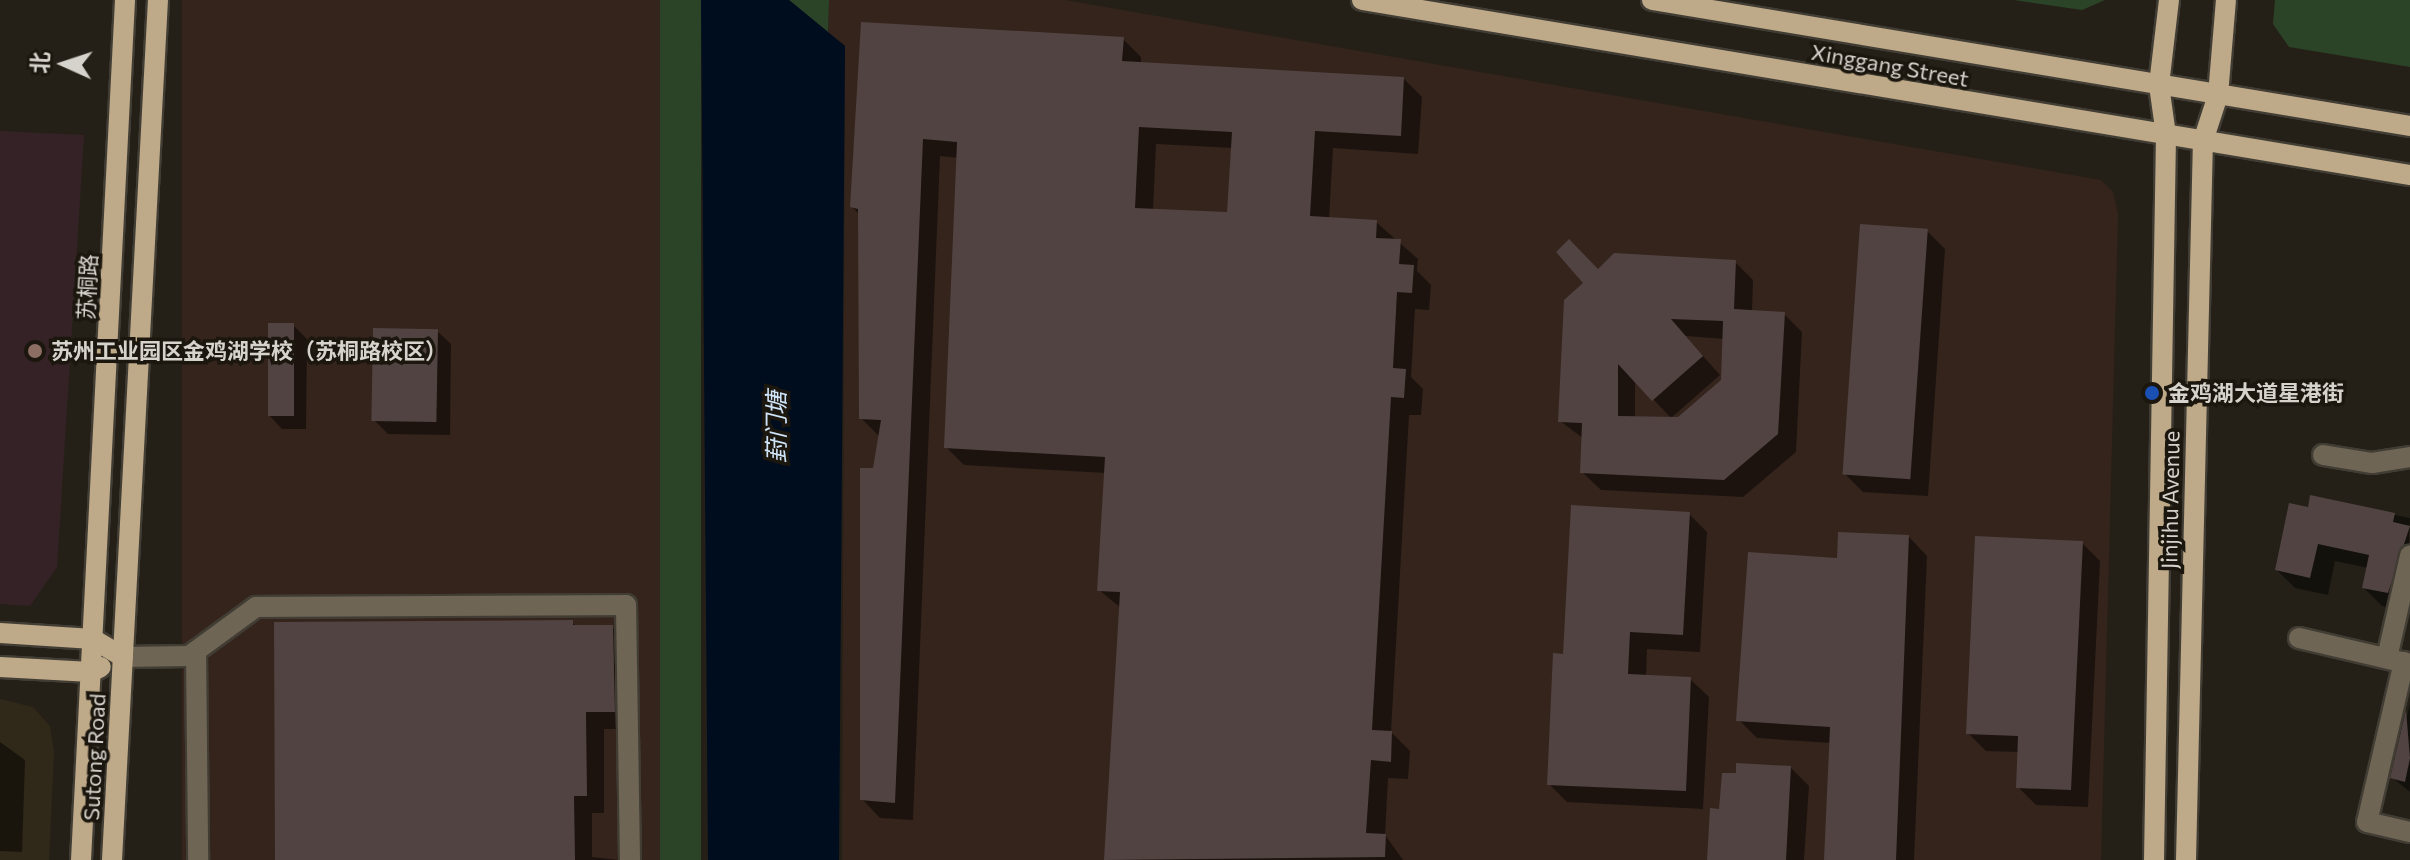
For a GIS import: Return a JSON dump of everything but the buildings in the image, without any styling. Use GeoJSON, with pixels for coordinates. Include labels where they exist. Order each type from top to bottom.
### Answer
{"type":"FeatureCollection","features":[{"type":"Feature","properties":{"kind":"main road","name":"苏桐路"},"geometry":{"type":"LineString","coordinates":[[91,672],[125,0]]}},
{"type":"Feature","properties":{"kind":"main road"},"geometry":{"type":"LineString","coordinates":[[123,657],[158,0]]}},
{"type":"Feature","properties":{"kind":"main road","name":"Xinggang Street"},"geometry":{"type":"LineString","coordinates":[[1362,0],[2410,175]]}},
{"type":"Feature","properties":{"kind":"main road","name":"Xinggang Street"},"geometry":{"type":"LineString","coordinates":[[1652,0],[2410,126]]}},
{"type":"Feature","properties":{"kind":"main road","name":"Jinjihu Avenue"},"geometry":{"type":"LineString","coordinates":[[2154,860],[2166,135],[2159,85],[2169,0]]}},
{"type":"Feature","properties":{"kind":"main road","name":"Jinjihu Avenue"},"geometry":{"type":"LineString","coordinates":[[2186,860],[2203,141],[2218,95],[2226,0]]}},
{"type":"Feature","properties":{"kind":"main road"},"geometry":{"type":"LineString","coordinates":[[110,324],[141,326]]}},
{"type":"Feature","properties":{"kind":"main road"},"geometry":{"type":"LineString","coordinates":[[0,633],[93,639],[123,657]]}},
{"type":"Feature","properties":{"kind":"main road"},"geometry":{"type":"LineString","coordinates":[[0,667],[91,672],[123,657]]}},
{"type":"Feature","properties":{"kind":"main road","name":"Sutong Road"},"geometry":{"type":"LineString","coordinates":[[112,860],[123,657]]}},
{"type":"Feature","properties":{"kind":"main road","name":"Sutong Road"},"geometry":{"type":"LineString","coordinates":[[81,860],[91,672]]}},
{"type":"Feature","properties":{"kind":"street"},"geometry":{"type":"LineString","coordinates":[[2323,455],[2372,463],[2410,457]]}},
{"type":"Feature","properties":{"kind":"street"},"geometry":{"type":"LineString","coordinates":[[2410,556],[2400,662],[2367,822],[2410,832]]}},
{"type":"Feature","properties":{"kind":"street"},"geometry":{"type":"LineString","coordinates":[[123,657],[196,652],[256,607],[626,605],[630,860]]}},
{"type":"Feature","properties":{"kind":"street"},"geometry":{"type":"LineString","coordinates":[[2299,638],[2400,662]]}},
{"type":"Feature","properties":{"kind":"street"},"geometry":{"type":"LineString","coordinates":[[196,652],[198,860]]}},
{"type":"Feature","properties":{"kind":"shaded area"},"geometry":{"type":"Polygon","coordinates":[[[182,0],[660,0],[660,860],[182,860],[182,0]]]}},
{"type":"Feature","properties":{"kind":"shaded area"},"geometry":{"type":"Polygon","coordinates":[[[829,0],[1065,0],[2101,180],[2113,192],[2118,214],[2101,860],[842,860],[845,46],[828,32],[829,0]]]}},
{"type":"Feature","properties":{"kind":"shaded area","name":"苏州工业园区金鸡湖学校（苏桐路校区）"},"geometry":{"type":"Polygon","coordinates":[[[0,131],[84,135],[57,567],[30,606],[0,604],[0,131]]]}},
{"type":"Feature","properties":{"kind":"shaded area"},"geometry":{"type":"Polygon","coordinates":[[[0,699],[33,707],[50,726],[54,752],[49,860],[0,860],[0,699]]]}},
{"type":"Feature","properties":{"kind":"green space"},"geometry":{"type":"Polygon","coordinates":[[[660,0],[701,0],[701,860],[660,860],[660,0]]]}},
{"type":"Feature","properties":{"kind":"green space"},"geometry":{"type":"Polygon","coordinates":[[[789,0],[829,0],[828,32],[789,0]]]}},
{"type":"Feature","properties":{"kind":"green space"},"geometry":{"type":"Polygon","coordinates":[[[2014,0],[2105,0],[2082,10],[2014,0]]]}},
{"type":"Feature","properties":{"kind":"green space"},"geometry":{"type":"Polygon","coordinates":[[[2275,0],[2410,0],[2410,67],[2289,47],[2273,24],[2275,0]]]}},
{"type":"Feature","properties":{"kind":"water","name":"葑门塘"},"geometry":{"type":"Polygon","coordinates":[[[701,0],[789,0],[845,46],[839,860],[708,860],[701,0]]]}},
{"type":"Feature","properties":{"kind":"place","name":"苏州工业园区金鸡湖学校（苏桐路校区）"},"geometry":{"type":"Point","coordinates":[35,351]}},
{"type":"Feature","properties":{"kind":"place","name":"金鸡湖大道星港街"},"geometry":{"type":"Point","coordinates":[2152,393]}}]}
